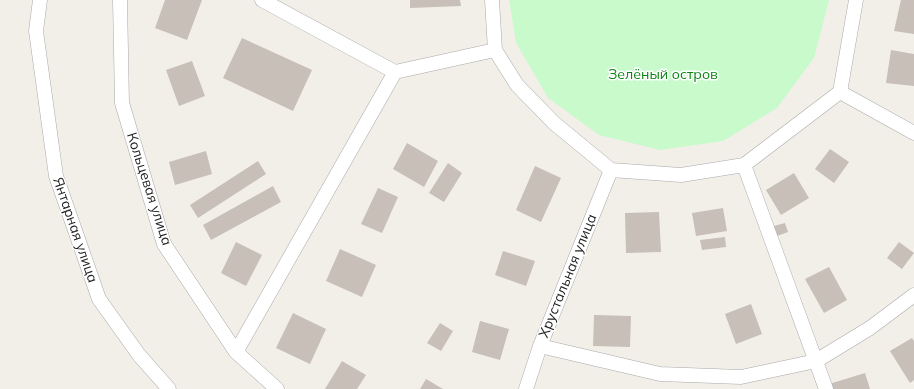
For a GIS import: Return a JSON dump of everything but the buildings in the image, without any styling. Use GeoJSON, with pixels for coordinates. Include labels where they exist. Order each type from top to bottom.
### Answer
{"type":"FeatureCollection","features":[{"type":"Feature","properties":{"kind":"street","name":"Янтарная улица"},"geometry":{"type":"LineString","coordinates":[[40,0],[36,31],[56,176],[99,299],[139,355],[169,389]]}},
{"type":"Feature","properties":{"kind":"street","name":"Кольцевая улица"},"geometry":{"type":"LineString","coordinates":[[120,0],[122,103],[164,244],[236,352],[277,389]]}},
{"type":"Feature","properties":{"kind":"street"},"geometry":{"type":"LineString","coordinates":[[262,0],[395,72],[495,50]]}},
{"type":"Feature","properties":{"kind":"street"},"geometry":{"type":"LineString","coordinates":[[492,0],[495,50],[517,85],[554,123],[611,170],[681,175],[744,165],[840,92],[856,0]]}},
{"type":"Feature","properties":{"kind":"street"},"geometry":{"type":"LineString","coordinates":[[236,352],[395,72]]}},
{"type":"Feature","properties":{"kind":"street"},"geometry":{"type":"LineString","coordinates":[[840,92],[914,133]]}},
{"type":"Feature","properties":{"kind":"street"},"geometry":{"type":"LineString","coordinates":[[744,165],[826,389]]}},
{"type":"Feature","properties":{"kind":"street","name":"Хрустальная улица"},"geometry":{"type":"LineString","coordinates":[[611,170],[540,346],[660,374],[741,377],[816,361],[870,328],[914,295]]}},
{"type":"Feature","properties":{"kind":"street"},"geometry":{"type":"LineString","coordinates":[[526,389],[540,346]]}},
{"type":"Feature","properties":{"kind":"green space","name":"Зелёный остров"},"geometry":{"type":"Polygon","coordinates":[[[509,0],[829,0],[814,58],[777,108],[723,141],[660,150],[599,135],[548,98],[516,43],[509,0]]]}}]}
